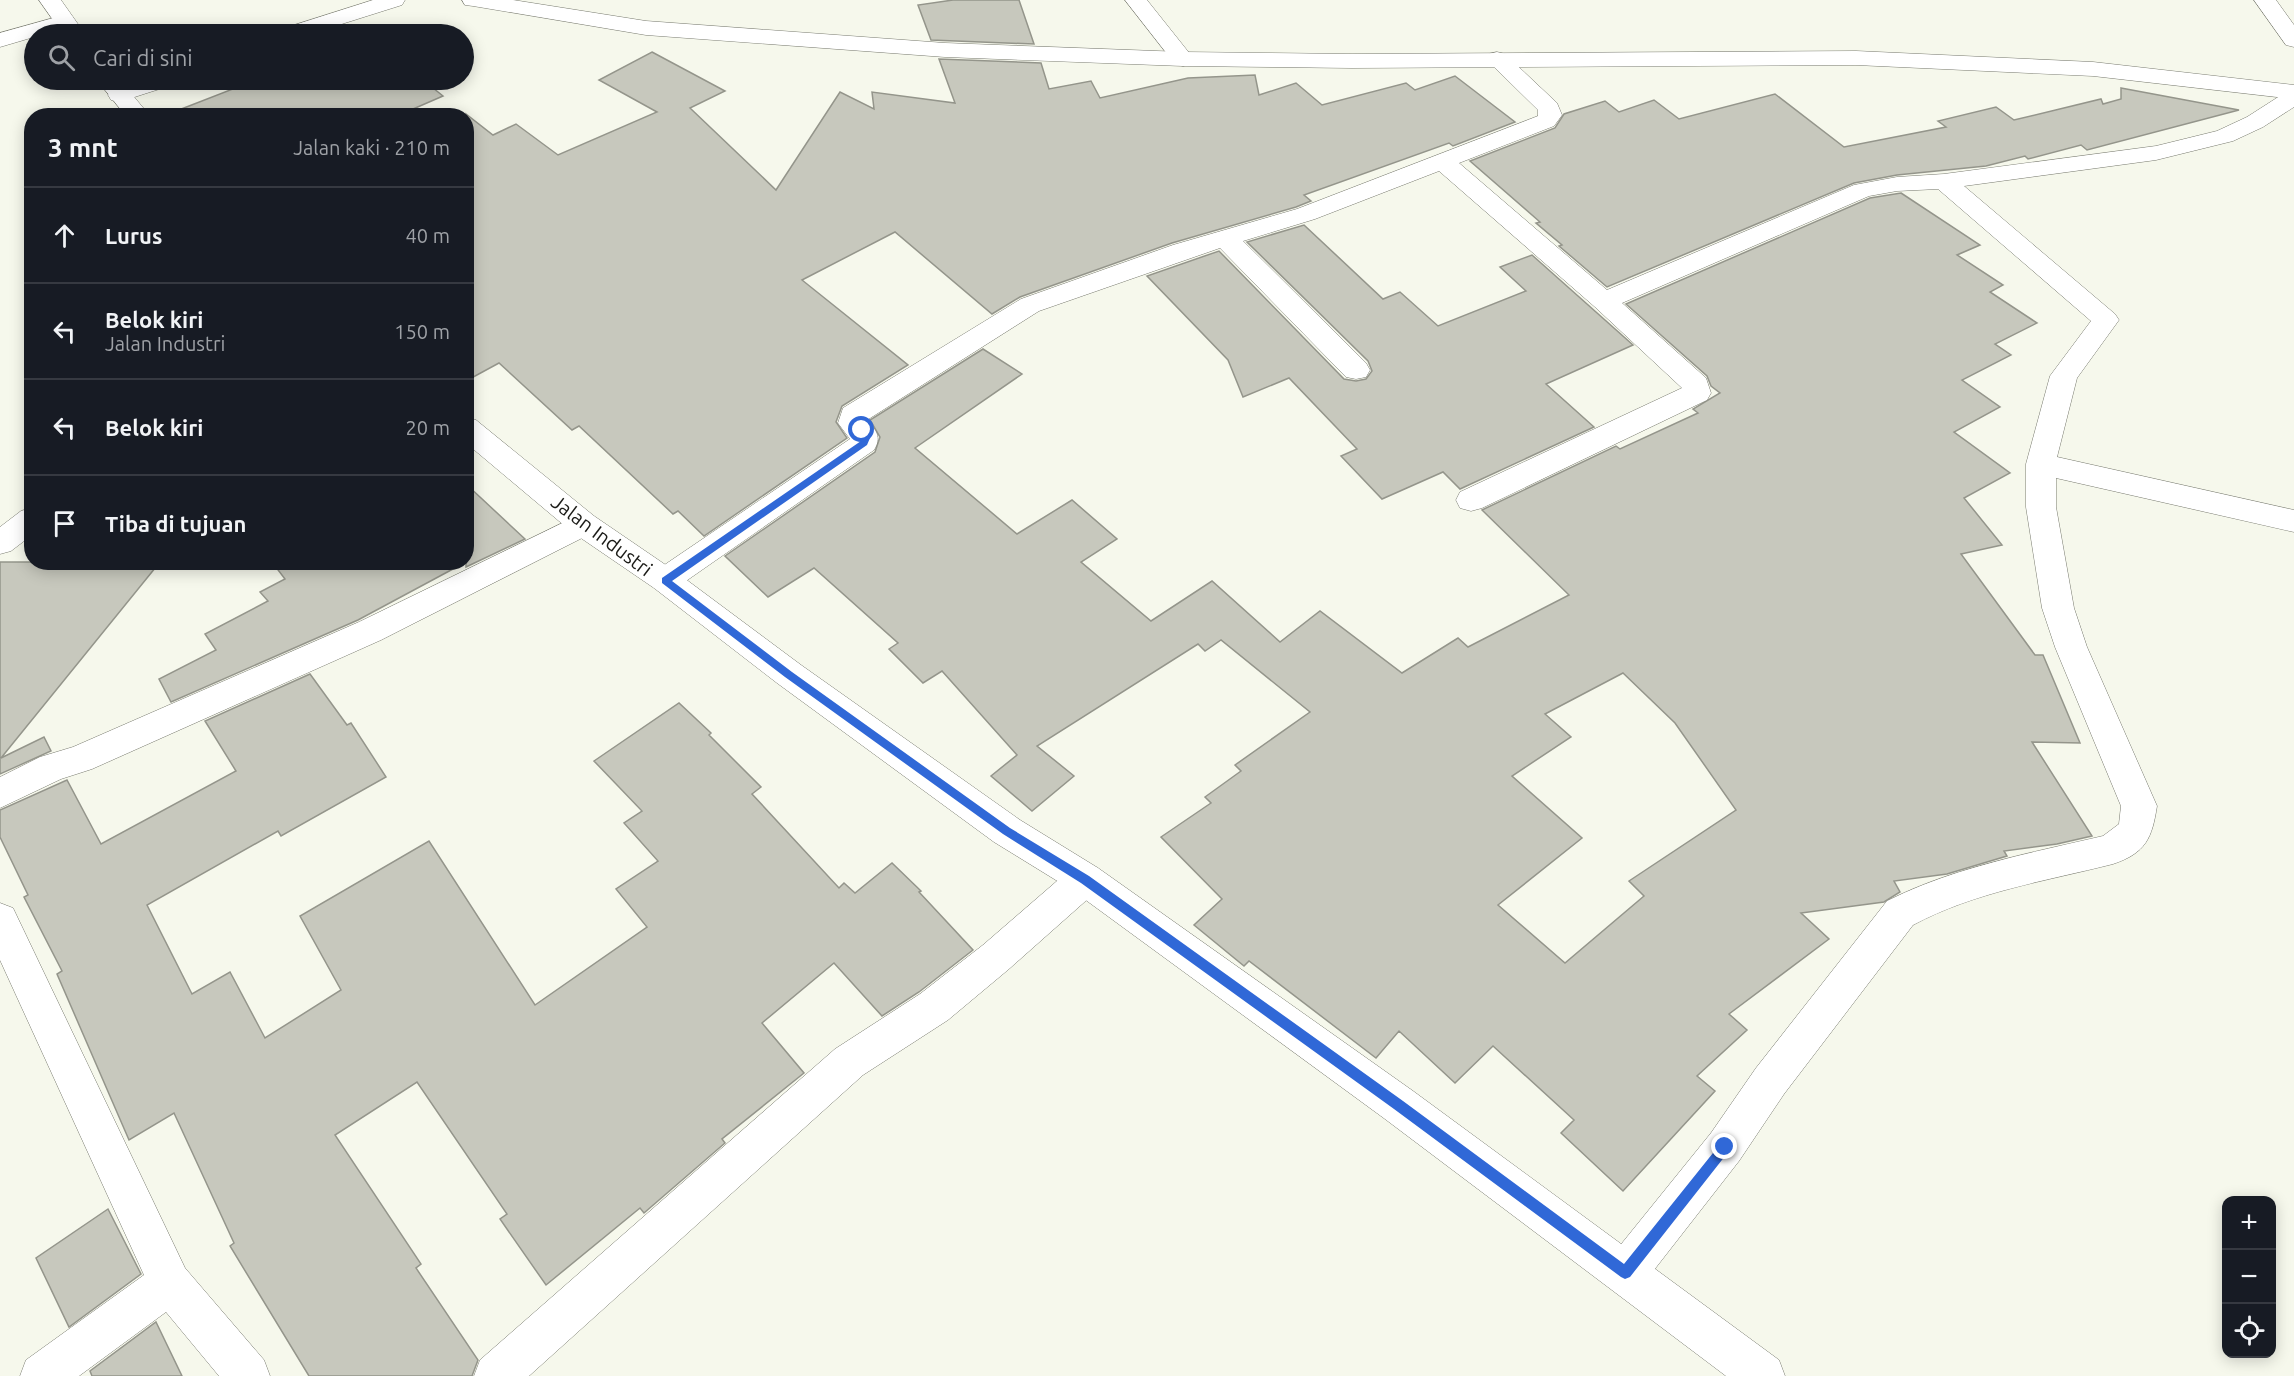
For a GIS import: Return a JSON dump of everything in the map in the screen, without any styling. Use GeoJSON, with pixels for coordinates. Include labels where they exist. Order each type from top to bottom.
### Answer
{"type":"FeatureCollection","features":[{"type":"Feature","properties":{"kind":"street"},"geometry":{"type":"LineString","coordinates":[[50,0],[66,24]]}},
{"type":"Feature","properties":{"kind":"street"},"geometry":{"type":"LineString","coordinates":[[321,24],[394,0]]}},
{"type":"Feature","properties":{"kind":"street"},"geometry":{"type":"LineString","coordinates":[[473,0],[646,28],[757,38],[945,50],[1184,59],[1352,61],[1856,58],[2093,69],[2294,92]]}},
{"type":"Feature","properties":{"kind":"street"},"geometry":{"type":"LineString","coordinates":[[1136,0],[1184,59]]}},
{"type":"Feature","properties":{"kind":"street"},"geometry":{"type":"LineString","coordinates":[[2265,0],[2294,40]]}},
{"type":"Feature","properties":{"kind":"street"},"geometry":{"type":"LineString","coordinates":[[0,40],[24,36]]}},
{"type":"Feature","properties":{"kind":"street"},"geometry":{"type":"LineString","coordinates":[[665,580],[864,443],[864,434],[852,423],[853,415],[1030,305],[1226,238],[1306,214],[1546,121],[1550,115],[1549,108],[1497,59]]}},
{"type":"Feature","properties":{"kind":"street"},"geometry":{"type":"LineString","coordinates":[[116,90],[132,108]]}},
{"type":"Feature","properties":{"kind":"street"},"geometry":{"type":"LineString","coordinates":[[1604,301],[1863,190],[2156,153],[2225,136],[2255,122],[2294,97]]}},
{"type":"Feature","properties":{"kind":"street"},"geometry":{"type":"LineString","coordinates":[[1443,162],[1604,301],[1696,386],[1696,393],[1472,500]]}},
{"type":"Feature","properties":{"kind":"street"},"geometry":{"type":"LineString","coordinates":[[1625,1273],[1725,1147],[1770,1081],[1900,913],[1921,902],[1986,880],[2113,849],[2135,832],[2139,806],[2071,647],[2058,609],[2041,507],[2041,464],[2064,376],[2106,320],[1944,181]]}},
{"type":"Feature","properties":{"kind":"street"},"geometry":{"type":"LineString","coordinates":[[1226,238],[1356,370]]}},
{"type":"Feature","properties":{"kind":"street","name":"Jalan Industri"},"geometry":{"type":"LineString","coordinates":[[474,434],[583,524],[665,580],[789,675],[1007,831],[1085,879],[1389,1098],[1763,1376]]}},
{"type":"Feature","properties":{"kind":"street"},"geometry":{"type":"LineString","coordinates":[[2041,464],[2294,521]]}},
{"type":"Feature","properties":{"kind":"street"},"geometry":{"type":"LineString","coordinates":[[0,793],[51,767],[80,759],[370,631],[583,524]]}},
{"type":"Feature","properties":{"kind":"street"},"geometry":{"type":"LineString","coordinates":[[0,543],[24,525]]}},
{"type":"Feature","properties":{"kind":"street"},"geometry":{"type":"LineString","coordinates":[[496,1376],[849,1062],[934,1007],[996,957],[1085,879]]}},
{"type":"Feature","properties":{"kind":"street"},"geometry":{"type":"LineString","coordinates":[[0,920],[170,1283],[248,1376]]}},
{"type":"Feature","properties":{"kind":"street"},"geometry":{"type":"LineString","coordinates":[[42,1376],[170,1283]]}},
{"type":"Feature","properties":{"kind":"building"},"geometry":{"type":"Polygon","coordinates":[[[953,0],[1019,0],[1034,44],[931,40],[918,5],[953,0]]]}},
{"type":"Feature","properties":{"kind":"building"},"geometry":{"type":"Polygon","coordinates":[[[652,52],[725,91],[690,108],[776,190],[840,92],[874,109],[872,92],[955,103],[939,59],[1041,63],[1049,89],[1091,81],[1100,98],[1188,78],[1255,75],[1259,95],[1296,83],[1322,105],[1406,83],[1415,90],[1455,76],[1515,122],[1453,146],[1449,143],[1304,195],[1311,201],[1296,207],[1172,243],[1020,297],[992,314],[895,232],[802,280],[908,365],[842,406],[836,422],[847,438],[704,536],[678,511],[673,514],[579,426],[572,430],[499,363],[474,377],[474,120],[493,135],[516,124],[558,155],[657,112],[599,80],[652,52]]]}},
{"type":"Feature","properties":{"kind":"building"},"geometry":{"type":"Polygon","coordinates":[[[2121,88],[2239,110],[2087,150],[2081,145],[2028,159],[2025,156],[1986,166],[1897,175],[1854,183],[1607,287],[1536,223],[1540,222],[1470,161],[1555,128],[1564,114],[1605,101],[1619,112],[1654,100],[1679,119],[1775,94],[1844,147],[1946,127],[1938,121],[1996,107],[2014,120],[2101,99],[2103,104],[2121,99],[2121,88]]]}},
{"type":"Feature","properties":{"kind":"building"},"geometry":{"type":"Polygon","coordinates":[[[230,90],[436,90],[443,96],[415,108],[184,108],[230,90]]]}},
{"type":"Feature","properties":{"kind":"building"},"geometry":{"type":"Polygon","coordinates":[[[1901,193],[1980,245],[1957,255],[2003,285],[1990,292],[2037,323],[1995,344],[2011,355],[1962,380],[2000,407],[1954,432],[2010,473],[1964,498],[2002,545],[1961,554],[2035,655],[2043,655],[2080,743],[2032,742],[2092,836],[2057,844],[2004,851],[2007,856],[1947,874],[1894,881],[1900,892],[1884,902],[1801,913],[1829,939],[1729,1014],[1747,1030],[1697,1076],[1715,1091],[1623,1191],[1561,1133],[1574,1120],[1493,1046],[1455,1083],[1399,1031],[1376,1058],[1249,961],[1244,966],[1194,925],[1222,899],[1161,837],[1211,803],[1205,797],[1241,771],[1235,765],[1310,712],[1221,640],[1205,651],[1198,644],[1037,746],[1074,776],[1032,811],[991,776],[1017,755],[942,671],[923,683],[889,649],[898,643],[814,568],[768,597],[725,556],[875,452],[880,437],[870,420],[983,349],[1022,374],[915,448],[1017,534],[1072,500],[1117,539],[1081,562],[1151,621],[1212,581],[1280,642],[1320,611],[1402,673],[1458,638],[1468,647],[1569,595],[1482,510],[1616,446],[1620,449],[1698,413],[1693,409],[1720,393],[1711,386],[1707,376],[1626,304],[1870,198],[1901,193]],[[1623,673],[1545,714],[1571,737],[1512,776],[1582,838],[1498,905],[1565,963],[1644,896],[1629,881],[1736,810],[1675,723],[1623,673]]]}},
{"type":"Feature","properties":{"kind":"building"},"geometry":{"type":"Polygon","coordinates":[[[1304,225],[1383,299],[1400,292],[1438,326],[1526,291],[1500,267],[1532,255],[1633,345],[1546,384],[1594,427],[1460,489],[1443,472],[1382,499],[1341,456],[1357,449],[1289,378],[1243,397],[1228,360],[1147,276],[1219,251],[1344,379],[1356,381],[1366,379],[1372,371],[1368,361],[1247,242],[1304,225]]]}},
{"type":"Feature","properties":{"kind":"building"},"geometry":{"type":"Polygon","coordinates":[[[474,491],[525,539],[474,563],[474,491]]]}},
{"type":"Feature","properties":{"kind":"building"},"geometry":{"type":"Polygon","coordinates":[[[0,562],[24,562],[24,570],[154,570],[1,758],[44,737],[51,751],[0,774],[0,562]]]}},
{"type":"Feature","properties":{"kind":"building"},"geometry":{"type":"Polygon","coordinates":[[[278,570],[451,570],[358,620],[171,702],[159,679],[216,650],[205,634],[268,601],[260,592],[285,579],[278,570]]]}},
{"type":"Feature","properties":{"kind":"building"},"geometry":{"type":"Polygon","coordinates":[[[310,674],[347,725],[351,723],[386,777],[281,836],[278,831],[147,905],[192,994],[230,972],[265,1038],[341,990],[300,916],[429,841],[535,1005],[647,927],[616,889],[658,861],[624,823],[642,811],[594,761],[679,703],[711,733],[709,735],[761,787],[752,794],[839,888],[844,883],[855,893],[892,863],[921,891],[919,892],[973,950],[919,992],[882,1016],[834,963],[762,1023],[804,1073],[722,1139],[725,1143],[644,1213],[640,1208],[546,1285],[500,1219],[507,1214],[417,1082],[335,1135],[421,1264],[416,1268],[478,1360],[472,1376],[309,1376],[230,1246],[234,1243],[174,1113],[129,1140],[57,974],[62,971],[24,897],[28,895],[0,837],[0,810],[67,780],[101,844],[236,771],[205,721],[310,674]]]}},
{"type":"Feature","properties":{"kind":"building"},"geometry":{"type":"Polygon","coordinates":[[[108,1209],[141,1274],[69,1327],[36,1258],[108,1209]]]}},
{"type":"Feature","properties":{"kind":"building"},"geometry":{"type":"Polygon","coordinates":[[[156,1322],[182,1376],[92,1376],[90,1371],[156,1322]]]}},
{"type":"Feature","properties":{"kind":"route"},"geometry":{"type":"LineString","coordinates":[[862,430],[866,438],[864,443],[665,580],[789,675],[1007,831],[1085,879],[1399,1105],[1625,1273],[1725,1147]]}}]}
